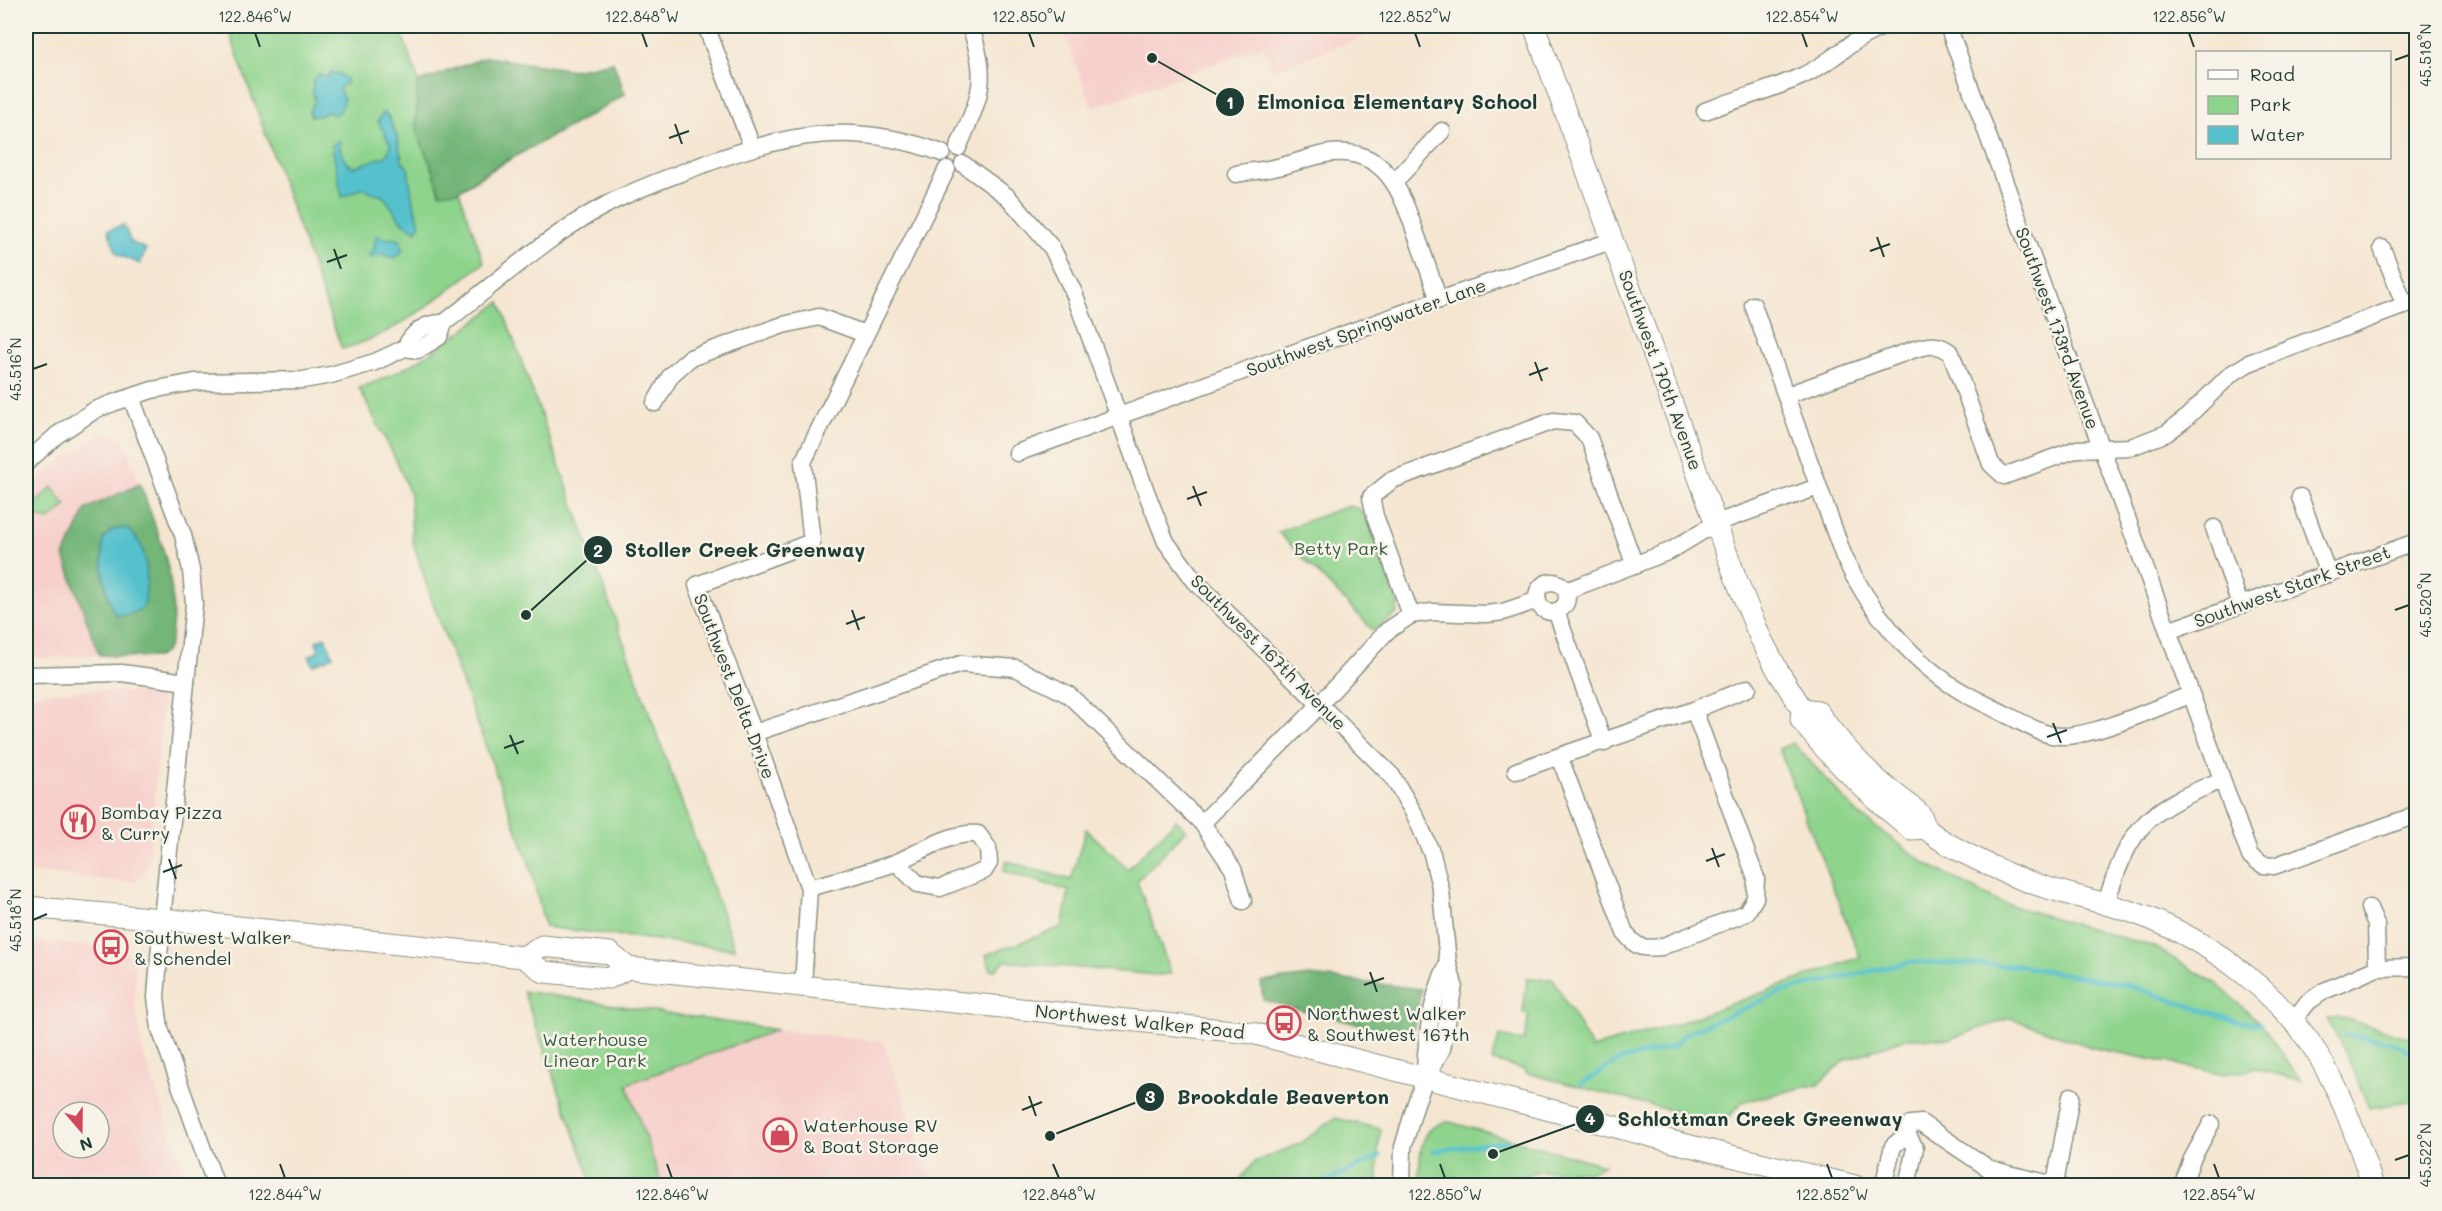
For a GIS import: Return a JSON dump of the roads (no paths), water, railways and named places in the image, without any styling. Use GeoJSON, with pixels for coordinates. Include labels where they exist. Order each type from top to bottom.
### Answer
{"type":"FeatureCollection","features":[{"type":"Feature","properties":{"kind":"main road","name":"Southwest 170th Avenue"},"geometry":{"type":"LineString","coordinates":[[1534,26],[1735,576],[1760,636],[1778,671],[1802,709],[1801,720],[1856,783],[1911,829],[1926,828],[1957,848],[2008,874],[2070,895],[2106,903],[2163,925],[2217,954],[2272,999],[2309,1042],[2336,1088],[2373,1185]]}},
{"type":"Feature","properties":{"kind":"main road"},"geometry":{"type":"LineString","coordinates":[[26,907],[162,919]]}},
{"type":"Feature","properties":{"kind":"main road","name":"Northwest Walker Road"},"geometry":{"type":"LineString","coordinates":[[162,919],[523,957],[544,972],[609,978],[628,968],[1252,1033],[1425,1079],[1855,1185]]}},
{"type":"Feature","properties":{"kind":"street"},"geometry":{"type":"LineString","coordinates":[[706,26],[752,147]]}},
{"type":"Feature","properties":{"kind":"street"},"geometry":{"type":"LineString","coordinates":[[953,158],[978,103],[982,72],[970,26]]}},
{"type":"Feature","properties":{"kind":"street"},"geometry":{"type":"LineString","coordinates":[[1705,111],[1803,76],[1832,59],[1855,40],[1886,26]]}},
{"type":"Feature","properties":{"kind":"street","name":"Southwest 173rd Avenue"},"geometry":{"type":"LineString","coordinates":[[1948,26],[2250,855],[2263,865],[2274,866],[2416,815]]}},
{"type":"Feature","properties":{"kind":"street"},"geometry":{"type":"LineString","coordinates":[[1395,182],[1442,131]]}},
{"type":"Feature","properties":{"kind":"street","name":"Southwest 167th Avenue"},"geometry":{"type":"LineString","coordinates":[[130,397],[152,390],[195,382],[303,380],[375,362],[405,348],[410,337],[431,322],[444,323],[554,239],[606,205],[679,174],[752,147],[791,138],[836,133],[892,137],[953,158],[1008,197],[1052,248],[1074,293],[1166,542],[1196,581],[1392,776],[1415,815],[1432,854],[1441,891],[1448,963],[1454,985],[1442,1049],[1425,1079],[1403,1147],[1402,1185]]}},
{"type":"Feature","properties":{"kind":"street"},"geometry":{"type":"LineString","coordinates":[[1236,174],[1279,167],[1328,153],[1341,153],[1368,159],[1383,169],[1395,182],[1407,207],[1439,300]]}},
{"type":"Feature","properties":{"kind":"street","name":"Southwest Delta Drive"},"geometry":{"type":"LineString","coordinates":[[803,986],[809,888],[754,733],[697,585],[812,542],[803,462],[953,158]]}},
{"type":"Feature","properties":{"kind":"street","name":"Southwest Springwater Lane"},"geometry":{"type":"LineString","coordinates":[[1017,453],[1439,300],[1614,240]]}},
{"type":"Feature","properties":{"kind":"street"},"geometry":{"type":"LineString","coordinates":[[1787,395],[1915,349],[1929,345],[1943,346],[1951,353],[1990,464],[2004,476],[2077,450],[2131,447],[2167,432],[2184,420],[2231,374],[2249,363],[2411,304],[2382,248]]}},
{"type":"Feature","properties":{"kind":"street"},"geometry":{"type":"LineString","coordinates":[[1753,305],[1844,557],[1866,596],[1908,648],[1962,692],[2038,731],[2063,736],[2099,729],[2190,695]]}},
{"type":"Feature","properties":{"kind":"street"},"geometry":{"type":"LineString","coordinates":[[655,403],[671,375],[690,358],[783,325],[819,317],[865,334]]}},
{"type":"Feature","properties":{"kind":"street"},"geometry":{"type":"LineString","coordinates":[[26,464],[57,435],[96,410],[130,397],[183,535],[191,570],[194,604],[156,997],[160,1029],[216,1185]]}},
{"type":"Feature","properties":{"kind":"street"},"geometry":{"type":"LineString","coordinates":[[1411,615],[1375,516],[1371,497],[1392,480],[1553,421],[1575,423],[1589,438],[1635,566]]}},
{"type":"Feature","properties":{"kind":"street"},"geometry":{"type":"LineString","coordinates":[[1566,591],[1670,551],[1716,523],[1818,487]]}},
{"type":"Feature","properties":{"kind":"street"},"geometry":{"type":"LineString","coordinates":[[2300,497],[2328,574]]}},
{"type":"Feature","properties":{"kind":"street"},"geometry":{"type":"LineString","coordinates":[[2214,528],[2240,604]]}},
{"type":"Feature","properties":{"kind":"street","name":"Southwest Stark Street"},"geometry":{"type":"LineString","coordinates":[[2168,631],[2416,542]]}},
{"type":"Feature","properties":{"kind":"street"},"geometry":{"type":"LineString","coordinates":[[1547,583],[1558,583],[1566,591],[1565,603],[1556,611],[1545,610],[1538,600],[1539,590],[1547,583]]}},
{"type":"Feature","properties":{"kind":"street"},"geometry":{"type":"LineString","coordinates":[[1202,823],[1321,704],[1387,631],[1411,615],[1432,612],[1487,614],[1503,612],[1538,600]]}},
{"type":"Feature","properties":{"kind":"street"},"geometry":{"type":"LineString","coordinates":[[1556,611],[1604,742]]}},
{"type":"Feature","properties":{"kind":"street"},"geometry":{"type":"LineString","coordinates":[[754,733],[961,664],[1016,668],[1069,695],[1202,823],[1233,869],[1243,901]]}},
{"type":"Feature","properties":{"kind":"street"},"geometry":{"type":"LineString","coordinates":[[26,675],[122,673],[186,682]]}},
{"type":"Feature","properties":{"kind":"street"},"geometry":{"type":"LineString","coordinates":[[1516,771],[1560,758],[1748,688]]}},
{"type":"Feature","properties":{"kind":"street"},"geometry":{"type":"LineString","coordinates":[[1560,758],[1625,933],[1635,946],[1661,947],[1746,913],[1755,898],[1756,879],[1694,710]]}},
{"type":"Feature","properties":{"kind":"street"},"geometry":{"type":"LineString","coordinates":[[2106,903],[2122,856],[2133,837],[2145,823],[2169,803],[2222,780]]}},
{"type":"Feature","properties":{"kind":"street"},"geometry":{"type":"LineString","coordinates":[[809,888],[896,862],[966,833],[978,834],[988,848],[989,863],[984,872],[940,888],[918,884],[896,862]]}},
{"type":"Feature","properties":{"kind":"street"},"geometry":{"type":"LineString","coordinates":[[2369,908],[2376,924],[2377,968]]}},
{"type":"Feature","properties":{"kind":"street"},"geometry":{"type":"LineString","coordinates":[[2293,1021],[2308,1002],[2324,991],[2377,968],[2416,967]]}},
{"type":"Feature","properties":{"kind":"street"},"geometry":{"type":"LineString","coordinates":[[1883,1185],[1893,1146],[1907,1134],[1911,1124],[1920,1123],[1988,1168],[2057,1185],[2072,1096]]}},
{"type":"Feature","properties":{"kind":"street"},"geometry":{"type":"LineString","coordinates":[[2182,1185],[2192,1159],[2211,1125]]}},
{"type":"Feature","properties":{"kind":"street"},"geometry":{"type":"LineString","coordinates":[[1907,1134],[1916,1148],[1907,1185]]}},
{"type":"Feature","properties":{"kind":"water"},"geometry":{"type":"Polygon","coordinates":[[[331,72],[346,79],[346,84],[339,90],[344,99],[340,111],[335,115],[328,112],[311,116],[309,112],[315,101],[312,87],[314,80],[319,74],[327,78],[331,72]]]}},
{"type":"Feature","properties":{"kind":"water"},"geometry":{"type":"Polygon","coordinates":[[[384,112],[397,136],[402,161],[408,168],[412,197],[420,224],[417,231],[403,223],[384,197],[363,188],[342,197],[332,146],[339,139],[344,159],[354,167],[386,156],[391,146],[378,121],[384,112]]]}},
{"type":"Feature","properties":{"kind":"water"},"geometry":{"type":"Polygon","coordinates":[[[124,225],[131,242],[146,249],[140,264],[117,254],[108,230],[124,225]]]}},
{"type":"Feature","properties":{"kind":"water"},"geometry":{"type":"Polygon","coordinates":[[[379,235],[382,238],[399,239],[403,248],[400,255],[393,258],[380,254],[370,258],[369,254],[374,250],[376,237],[379,235]]]}},
{"type":"Feature","properties":{"kind":"water"},"geometry":{"type":"Polygon","coordinates":[[[125,528],[133,534],[143,552],[146,574],[144,606],[127,615],[115,615],[104,578],[103,539],[112,530],[125,528]]]}},
{"type":"Feature","properties":{"kind":"water"},"geometry":{"type":"Polygon","coordinates":[[[325,637],[333,656],[313,665],[309,656],[319,651],[316,641],[325,637]]]}},
{"type":"Feature","properties":{"kind":"waterway"},"geometry":{"type":"LineString","coordinates":[[1581,1084],[1620,1060],[1673,1047],[1685,1034],[1784,991],[1909,962],[2020,966],[2127,985],[2239,1022],[2261,1024]]}},
{"type":"Feature","properties":{"kind":"waterway"},"geometry":{"type":"LineString","coordinates":[[2344,1035],[2388,1041],[2416,1054]]}},
{"type":"Feature","properties":{"kind":"waterway"},"geometry":{"type":"LineString","coordinates":[[1433,1151],[1507,1141]]}},
{"type":"Feature","properties":{"kind":"waterway"},"geometry":{"type":"LineString","coordinates":[[1317,1186],[1380,1156]]}},
{"type":"Feature","properties":{"kind":"place","name":"Elmonica Elementary School"},"geometry":{"type":"Point","coordinates":[1152,58]}},
{"type":"Feature","properties":{"kind":"place","name":"Stoller Creek Greenway"},"geometry":{"type":"Point","coordinates":[526,615]}},
{"type":"Feature","properties":{"kind":"place","name":"Bombay Pizza & Curry"},"geometry":{"type":"Point","coordinates":[78,822]}},
{"type":"Feature","properties":{"kind":"place","name":"Southwest Walker & Schendel"},"geometry":{"type":"Point","coordinates":[111,947]}},
{"type":"Feature","properties":{"kind":"place","name":"Northwest Walker & Southwest 167th"},"geometry":{"type":"Point","coordinates":[1284,1023]}},
{"type":"Feature","properties":{"kind":"place","name":"Waterhouse RV & Boat Storage"},"geometry":{"type":"Point","coordinates":[780,1135]}},
{"type":"Feature","properties":{"kind":"place","name":"Brookdale Beaverton"},"geometry":{"type":"Point","coordinates":[1050,1136]}},
{"type":"Feature","properties":{"kind":"place","name":"Schlottman Creek Greenway"},"geometry":{"type":"Point","coordinates":[1493,1154]}},
{"type":"Feature","properties":{"kind":"park label","name":"Betty Park"},"geometry":{"type":"Point","coordinates":[1341,548]}},
{"type":"Feature","properties":{"kind":"park label","name":"Waterhouse Linear Park"},"geometry":{"type":"Point","coordinates":[595,1049]}}]}
